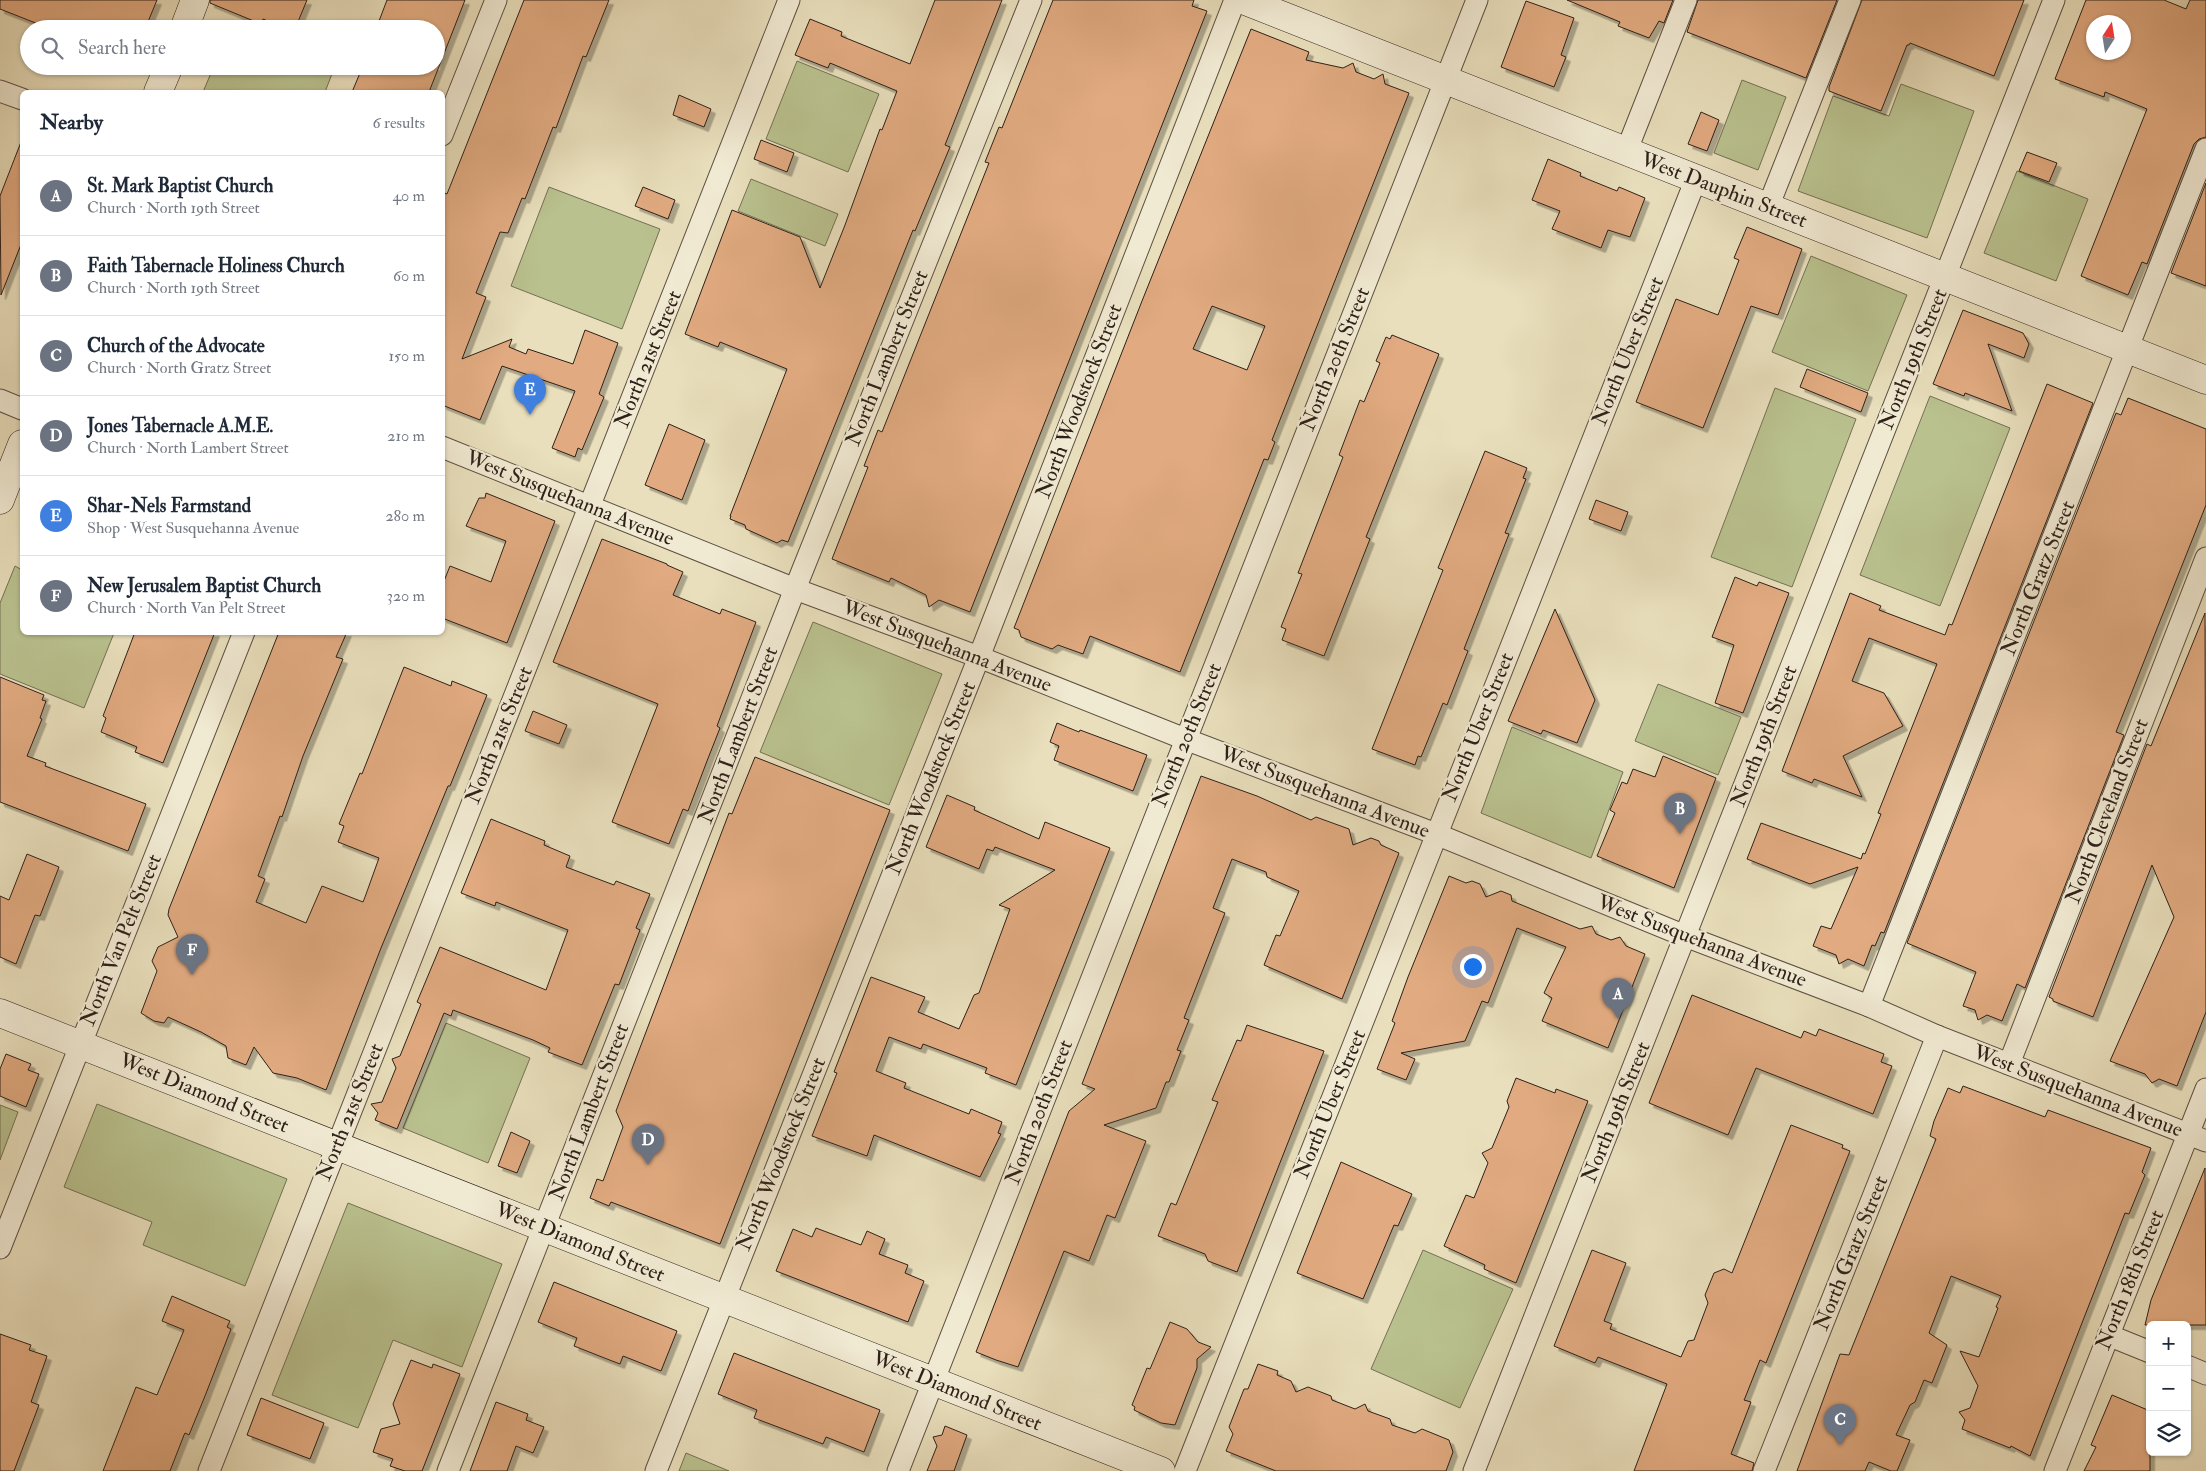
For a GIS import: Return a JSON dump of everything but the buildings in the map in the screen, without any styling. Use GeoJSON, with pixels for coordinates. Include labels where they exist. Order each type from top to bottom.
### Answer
{"type":"FeatureCollection","features":[{"type":"Feature","properties":{"kind":"main road"},"geometry":{"type":"LineString","coordinates":[[187,20],[195,0]]}},
{"type":"Feature","properties":{"kind":"main road","name":"West Dauphin Street"},"geometry":{"type":"LineString","coordinates":[[1242,0],[2206,380]]}},
{"type":"Feature","properties":{"kind":"main road"},"geometry":{"type":"LineString","coordinates":[[159,90],[165,75]]}},
{"type":"Feature","properties":{"kind":"main road"},"geometry":{"type":"LineString","coordinates":[[0,500],[20,449]]}},
{"type":"Feature","properties":{"kind":"main road","name":"West Diamond Street"},"geometry":{"type":"LineString","coordinates":[[0,1013],[1161,1471]]}},
{"type":"Feature","properties":{"kind":"street"},"geometry":{"type":"LineString","coordinates":[[445,128],[496,0]]}},
{"type":"Feature","properties":{"kind":"street","name":"North 21st Street"},"geometry":{"type":"LineString","coordinates":[[209,1471],[789,0]]}},
{"type":"Feature","properties":{"kind":"street","name":"North Lambert Street"},"geometry":{"type":"LineString","coordinates":[[448,1471],[795,589],[1031,0]]}},
{"type":"Feature","properties":{"kind":"street","name":"North Woodstock Street"},"geometry":{"type":"LineString","coordinates":[[656,1471],[979,658],[1235,0]]}},
{"type":"Feature","properties":{"kind":"street","name":"North 20th Street"},"geometry":{"type":"LineString","coordinates":[[898,1471],[1477,0]]}},
{"type":"Feature","properties":{"kind":"street"},"geometry":{"type":"LineString","coordinates":[[1626,152],[1686,0]]}},
{"type":"Feature","properties":{"kind":"street"},"geometry":{"type":"LineString","coordinates":[[1768,208],[1850,0]]}},
{"type":"Feature","properties":{"kind":"street","name":"North 19th Street"},"geometry":{"type":"LineString","coordinates":[[1474,1471],[2054,0]]}},
{"type":"Feature","properties":{"kind":"street"},"geometry":{"type":"LineString","coordinates":[[0,91],[20,99]]}},
{"type":"Feature","properties":{"kind":"street","name":"North Gratz Street"},"geometry":{"type":"LineString","coordinates":[[1869,1006],[2206,149]]}},
{"type":"Feature","properties":{"kind":"street","name":"North Uber Street"},"geometry":{"type":"LineString","coordinates":[[1185,1471],[1696,179]]}},
{"type":"Feature","properties":{"kind":"street"},"geometry":{"type":"LineString","coordinates":[[0,400],[20,408]]}},
{"type":"Feature","properties":{"kind":"street","name":"West Susquehanna Avenue"},"geometry":{"type":"LineString","coordinates":[[445,448],[795,589],[1436,834],[1685,936],[1869,1006],[1938,1036],[2197,1138]]}},
{"type":"Feature","properties":{"kind":"street","name":"North Cleveland Street"},"geometry":{"type":"LineString","coordinates":[[2009,1064],[2206,558]]}},
{"type":"Feature","properties":{"kind":"street","name":"North Van Pelt Street"},"geometry":{"type":"LineString","coordinates":[[0,1248],[79,1044],[243,635]]}},
{"type":"Feature","properties":{"kind":"street","name":"North Gratz Street"},"geometry":{"type":"LineString","coordinates":[[1764,1471],[1938,1036]]}},
{"type":"Feature","properties":{"kind":"street","name":"North 18th Street"},"geometry":{"type":"LineString","coordinates":[[2055,1471],[2108,1336],[2197,1138],[2206,1089]]}},
{"type":"Feature","properties":{"kind":"street"},"geometry":{"type":"LineString","coordinates":[[2108,1336],[2146,1350]]}},
{"type":"Feature","properties":{"kind":"street"},"geometry":{"type":"LineString","coordinates":[[2191,1368],[2206,1374]]}},
{"type":"Feature","properties":{"kind":"green space"},"geometry":{"type":"Polygon","coordinates":[[[797,61],[879,94],[848,172],[766,139],[797,61]]]}},
{"type":"Feature","properties":{"kind":"green space"},"geometry":{"type":"Polygon","coordinates":[[[210,75],[332,75],[326,90],[204,90],[210,75]]]}},
{"type":"Feature","properties":{"kind":"green space"},"geometry":{"type":"Polygon","coordinates":[[[1742,80],[1786,97],[1758,170],[1714,153],[1742,80]]]}},
{"type":"Feature","properties":{"kind":"green space"},"geometry":{"type":"Polygon","coordinates":[[[1901,84],[1974,111],[1927,238],[1798,191],[1833,96],[1889,116],[1901,84]]]}},
{"type":"Feature","properties":{"kind":"green space"},"geometry":{"type":"Polygon","coordinates":[[[2017,171],[2088,199],[2056,281],[1984,253],[2017,171]]]}},
{"type":"Feature","properties":{"kind":"green space"},"geometry":{"type":"Polygon","coordinates":[[[751,179],[838,214],[825,246],[738,211],[751,179]]]}},
{"type":"Feature","properties":{"kind":"green space"},"geometry":{"type":"Polygon","coordinates":[[[549,187],[660,229],[622,329],[511,286],[549,187]]]}},
{"type":"Feature","properties":{"kind":"green space"},"geometry":{"type":"Polygon","coordinates":[[[1811,256],[1907,295],[1868,391],[1772,352],[1811,256]]]}},
{"type":"Feature","properties":{"kind":"green space"},"geometry":{"type":"Polygon","coordinates":[[[1775,388],[1856,419],[1792,587],[1711,557],[1775,388]]]}},
{"type":"Feature","properties":{"kind":"green space"},"geometry":{"type":"Polygon","coordinates":[[[1930,396],[2010,428],[1940,606],[1860,575],[1930,396]]]}},
{"type":"Feature","properties":{"kind":"green space"},"geometry":{"type":"Polygon","coordinates":[[[15,566],[20,569],[20,635],[113,635],[84,708],[0,674],[0,603],[15,566]]]}},
{"type":"Feature","properties":{"kind":"green space"},"geometry":{"type":"Polygon","coordinates":[[[813,622],[942,674],[889,805],[760,752],[813,622]]]}},
{"type":"Feature","properties":{"kind":"green space"},"geometry":{"type":"Polygon","coordinates":[[[1658,684],[1741,717],[1718,775],[1635,741],[1658,684]]]}},
{"type":"Feature","properties":{"kind":"green space"},"geometry":{"type":"Polygon","coordinates":[[[1512,727],[1623,772],[1591,858],[1481,813],[1512,727]]]}},
{"type":"Feature","properties":{"kind":"green space"},"geometry":{"type":"Polygon","coordinates":[[[446,1023],[530,1058],[488,1163],[403,1128],[446,1023]]]}},
{"type":"Feature","properties":{"kind":"green space"},"geometry":{"type":"Polygon","coordinates":[[[97,1104],[287,1179],[245,1286],[143,1245],[152,1222],[64,1187],[97,1104]]]}},
{"type":"Feature","properties":{"kind":"green space"},"geometry":{"type":"Polygon","coordinates":[[[0,1105],[18,1112],[0,1160],[0,1105]]]}},
{"type":"Feature","properties":{"kind":"green space"},"geometry":{"type":"Polygon","coordinates":[[[348,1203],[502,1264],[462,1367],[393,1340],[358,1428],[272,1395],[348,1203]]]}},
{"type":"Feature","properties":{"kind":"green space"},"geometry":{"type":"Polygon","coordinates":[[[1423,1250],[1513,1289],[1460,1408],[1371,1369],[1423,1250]]]}},
{"type":"Feature","properties":{"kind":"green space"},"geometry":{"type":"Polygon","coordinates":[[[686,1453],[729,1471],[679,1471],[686,1453]]]}},
{"type":"Feature","properties":{"kind":"place","name":"Shar-Nels Farmstand"},"geometry":{"type":"Point","coordinates":[530,415]}},
{"type":"Feature","properties":{"kind":"place","name":"Faith Tabernacle Holiness Church"},"geometry":{"type":"Point","coordinates":[1680,834]}},
{"type":"Feature","properties":{"kind":"place","name":"New Jerusalem Baptist Church"},"geometry":{"type":"Point","coordinates":[192,975]}},
{"type":"Feature","properties":{"kind":"place","name":"St. Mark Baptist Church"},"geometry":{"type":"Point","coordinates":[1618,1019]}},
{"type":"Feature","properties":{"kind":"place","name":"Jones Tabernacle A.M.E."},"geometry":{"type":"Point","coordinates":[648,1165]}},
{"type":"Feature","properties":{"kind":"place","name":"Church of the Advocate"},"geometry":{"type":"Point","coordinates":[1840,1445]}}]}
